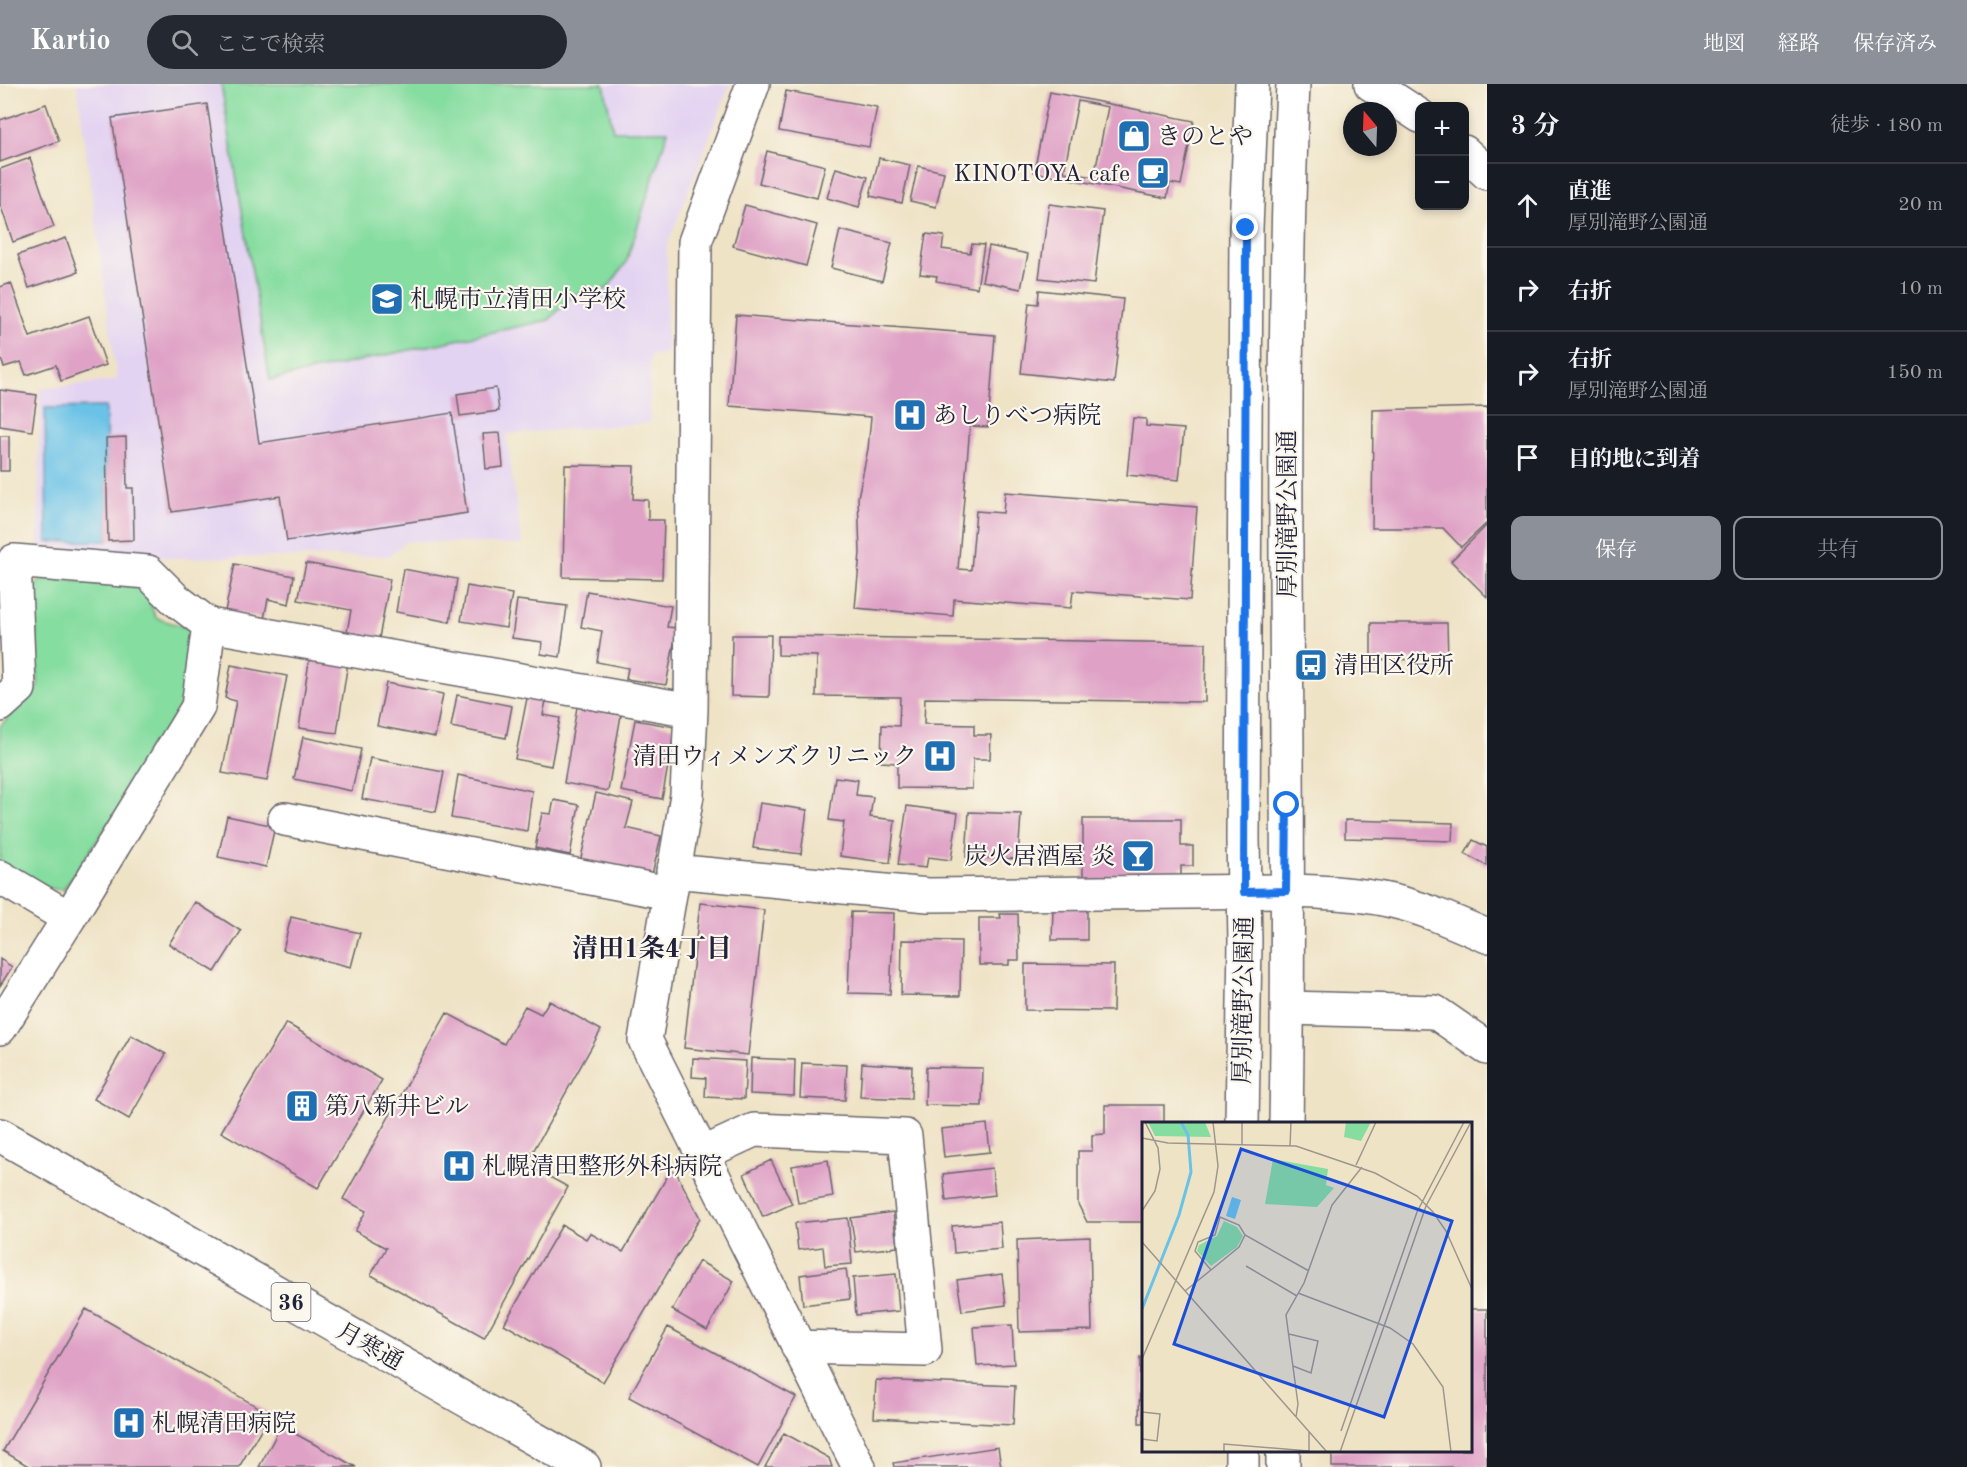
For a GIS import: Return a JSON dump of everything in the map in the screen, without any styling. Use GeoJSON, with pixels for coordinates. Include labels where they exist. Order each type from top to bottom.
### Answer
{"type":"FeatureCollection","features":[{"type":"Feature","properties":{"kind":"main road"},"geometry":{"type":"LineString","coordinates":[[753,84],[695,242],[691,710],[687,795],[645,1040],[859,1467]]}},
{"type":"Feature","properties":{"kind":"main road","name":"厚別滝野公園通"},"geometry":{"type":"LineString","coordinates":[[1242,1122],[1246,228],[1252,84]]}},
{"type":"Feature","properties":{"kind":"main road","name":"厚別滝野公園通"},"geometry":{"type":"LineString","coordinates":[[1286,1122],[1288,1008],[1286,891],[1287,418],[1293,84]]}},
{"type":"Feature","properties":{"kind":"main road"},"geometry":{"type":"LineString","coordinates":[[1371,84],[1415,113]]}},
{"type":"Feature","properties":{"kind":"main road"},"geometry":{"type":"LineString","coordinates":[[1468,156],[1487,173]]}},
{"type":"Feature","properties":{"kind":"main road"},"geometry":{"type":"LineString","coordinates":[[0,705],[19,688],[14,561],[148,572],[175,599],[209,625],[691,710]]}},
{"type":"Feature","properties":{"kind":"main road"},"geometry":{"type":"LineString","coordinates":[[0,1028],[198,707],[209,625]]}},
{"type":"Feature","properties":{"kind":"main road"},"geometry":{"type":"LineString","coordinates":[[285,819],[671,882],[928,895],[1330,892],[1392,901],[1443,917],[1487,936]]}},
{"type":"Feature","properties":{"kind":"main road"},"geometry":{"type":"LineString","coordinates":[[0,877],[69,918]]}},
{"type":"Feature","properties":{"kind":"main road"},"geometry":{"type":"LineString","coordinates":[[1288,1008],[1435,1012],[1487,1048]]}},
{"type":"Feature","properties":{"kind":"main road"},"geometry":{"type":"LineString","coordinates":[[702,1154],[754,1130],[905,1136],[925,1350],[798,1347]]}},
{"type":"Feature","properties":{"kind":"main road","name":"月寒通"},"geometry":{"type":"LineString","coordinates":[[0,1135],[584,1467]]}},
{"type":"Feature","properties":{"kind":"shaded area","name":"札幌市立清田小学校"},"geometry":{"type":"Polygon","coordinates":[[[77,84],[730,84],[667,246],[667,353],[650,356],[650,423],[506,434],[522,545],[406,541],[389,556],[177,558],[38,546],[40,389],[117,380],[77,84]]]}},
{"type":"Feature","properties":{"kind":"green space"},"geometry":{"type":"Polygon","coordinates":[[[221,84],[604,84],[613,131],[668,131],[626,263],[607,289],[573,295],[549,320],[270,380],[221,84]]]}},
{"type":"Feature","properties":{"kind":"green space"},"geometry":{"type":"Polygon","coordinates":[[[44,578],[143,587],[156,618],[198,631],[186,712],[63,890],[47,888],[0,862],[0,726],[38,687],[35,586],[44,578]]]}},
{"type":"Feature","properties":{"kind":"water"},"geometry":{"type":"Polygon","coordinates":[[[106,407],[108,541],[47,542],[45,408],[106,407]]]}},
{"type":"Feature","properties":{"kind":"building"},"geometry":{"type":"Polygon","coordinates":[[[786,91],[877,107],[869,147],[779,131],[786,91]]]}},
{"type":"Feature","properties":{"kind":"building"},"geometry":{"type":"Polygon","coordinates":[[[1050,92],[1194,121],[1181,185],[1170,183],[1167,198],[1034,172],[1050,92]],[[1078,101],[1064,172],[1094,177],[1108,107],[1078,101]]]}},
{"type":"Feature","properties":{"kind":"building"},"geometry":{"type":"Polygon","coordinates":[[[46,104],[59,141],[0,162],[0,120],[46,104]]]}},
{"type":"Feature","properties":{"kind":"building"},"geometry":{"type":"Polygon","coordinates":[[[207,104],[259,443],[452,413],[467,513],[287,541],[280,496],[172,512],[112,118],[207,104]]]}},
{"type":"Feature","properties":{"kind":"building"},"geometry":{"type":"Polygon","coordinates":[[[767,151],[825,166],[817,198],[759,183],[767,151]]]}},
{"type":"Feature","properties":{"kind":"building"},"geometry":{"type":"Polygon","coordinates":[[[30,158],[54,227],[13,242],[0,204],[0,169],[30,158]]]}},
{"type":"Feature","properties":{"kind":"building"},"geometry":{"type":"Polygon","coordinates":[[[879,158],[910,165],[902,203],[870,196],[879,158]]]}},
{"type":"Feature","properties":{"kind":"building"},"geometry":{"type":"Polygon","coordinates":[[[918,166],[944,172],[936,207],[910,201],[918,166]]]}},
{"type":"Feature","properties":{"kind":"building"},"geometry":{"type":"Polygon","coordinates":[[[836,168],[868,177],[859,207],[827,198],[836,168]]]}},
{"type":"Feature","properties":{"kind":"building"},"geometry":{"type":"Polygon","coordinates":[[[1049,204],[1103,211],[1094,284],[1039,278],[1049,204]]]}},
{"type":"Feature","properties":{"kind":"building"},"geometry":{"type":"Polygon","coordinates":[[[745,205],[817,225],[806,266],[733,246],[745,205]]]}},
{"type":"Feature","properties":{"kind":"building"},"geometry":{"type":"Polygon","coordinates":[[[840,230],[892,243],[882,281],[831,268],[840,230]]]}},
{"type":"Feature","properties":{"kind":"building"},"geometry":{"type":"Polygon","coordinates":[[[926,234],[944,236],[942,249],[970,253],[972,244],[984,245],[977,288],[936,281],[937,276],[920,274],[926,234]]]}},
{"type":"Feature","properties":{"kind":"building"},"geometry":{"type":"Polygon","coordinates":[[[66,238],[78,272],[29,288],[18,255],[66,238]]]}},
{"type":"Feature","properties":{"kind":"building"},"geometry":{"type":"Polygon","coordinates":[[[989,246],[1028,254],[1021,289],[982,281],[989,246]]]}},
{"type":"Feature","properties":{"kind":"building"},"geometry":{"type":"Polygon","coordinates":[[[11,283],[30,337],[89,316],[106,365],[61,381],[56,365],[26,375],[21,362],[4,367],[0,357],[0,287],[11,283]]]}},
{"type":"Feature","properties":{"kind":"building"},"geometry":{"type":"Polygon","coordinates":[[[1039,290],[1123,299],[1114,383],[1021,373],[1029,303],[1038,304],[1039,290]]]}},
{"type":"Feature","properties":{"kind":"building"},"geometry":{"type":"Polygon","coordinates":[[[736,315],[995,335],[988,427],[970,426],[958,569],[971,570],[976,511],[1003,513],[1005,492],[1197,507],[1190,600],[1073,591],[1071,608],[954,599],[953,616],[855,608],[860,553],[858,497],[868,449],[871,417],[729,406],[736,315]]]}},
{"type":"Feature","properties":{"kind":"building"},"geometry":{"type":"Polygon","coordinates":[[[496,388],[499,411],[460,416],[457,394],[496,388]]]}},
{"type":"Feature","properties":{"kind":"building"},"geometry":{"type":"Polygon","coordinates":[[[0,390],[37,395],[32,431],[0,426],[0,390]]]}},
{"type":"Feature","properties":{"kind":"building"},"geometry":{"type":"Polygon","coordinates":[[[1487,407],[1487,523],[1461,547],[1443,528],[1372,528],[1373,410],[1487,407]]]}},
{"type":"Feature","properties":{"kind":"building"},"geometry":{"type":"Polygon","coordinates":[[[1133,418],[1146,419],[1146,426],[1184,429],[1179,480],[1127,475],[1133,418]]]}},
{"type":"Feature","properties":{"kind":"building"},"geometry":{"type":"Polygon","coordinates":[[[500,433],[503,467],[486,469],[483,434],[500,433]]]}},
{"type":"Feature","properties":{"kind":"building"},"geometry":{"type":"Polygon","coordinates":[[[0,436],[9,436],[9,471],[0,471],[0,436]]]}},
{"type":"Feature","properties":{"kind":"building"},"geometry":{"type":"Polygon","coordinates":[[[126,437],[127,488],[133,488],[134,540],[108,541],[106,438],[126,437]]]}},
{"type":"Feature","properties":{"kind":"building"},"geometry":{"type":"Polygon","coordinates":[[[565,465],[634,466],[633,499],[648,500],[648,520],[664,520],[662,579],[563,577],[565,465]]]}},
{"type":"Feature","properties":{"kind":"building"},"geometry":{"type":"Polygon","coordinates":[[[1487,525],[1487,597],[1451,561],[1487,525]]]}},
{"type":"Feature","properties":{"kind":"building"},"geometry":{"type":"Polygon","coordinates":[[[306,563],[390,579],[379,638],[347,632],[351,610],[298,600],[306,563]]]}},
{"type":"Feature","properties":{"kind":"building"},"geometry":{"type":"Polygon","coordinates":[[[235,564],[294,576],[289,604],[268,599],[264,619],[225,611],[235,564]]]}},
{"type":"Feature","properties":{"kind":"building"},"geometry":{"type":"Polygon","coordinates":[[[403,569],[457,579],[450,622],[396,612],[403,569]]]}},
{"type":"Feature","properties":{"kind":"building"},"geometry":{"type":"Polygon","coordinates":[[[467,586],[512,594],[506,628],[461,621],[467,586]]]}},
{"type":"Feature","properties":{"kind":"building"},"geometry":{"type":"Polygon","coordinates":[[[587,591],[671,606],[667,627],[677,628],[666,685],[626,679],[628,668],[597,662],[602,631],[581,627],[587,591]]]}},
{"type":"Feature","properties":{"kind":"building"},"geometry":{"type":"Polygon","coordinates":[[[517,600],[567,606],[560,657],[541,654],[542,642],[512,638],[517,600]]]}},
{"type":"Feature","properties":{"kind":"building"},"geometry":{"type":"Polygon","coordinates":[[[1371,623],[1447,623],[1448,659],[1371,660],[1371,623]]]}},
{"type":"Feature","properties":{"kind":"building"},"geometry":{"type":"Polygon","coordinates":[[[732,635],[771,635],[769,697],[731,696],[732,635]]]}},
{"type":"Feature","properties":{"kind":"building"},"geometry":{"type":"Polygon","coordinates":[[[778,636],[1206,643],[1205,702],[925,698],[924,724],[974,725],[974,735],[991,735],[990,759],[973,759],[972,789],[897,788],[897,763],[881,762],[882,725],[899,726],[900,697],[816,696],[817,656],[778,655],[778,636]]]}},
{"type":"Feature","properties":{"kind":"building"},"geometry":{"type":"Polygon","coordinates":[[[310,655],[348,662],[337,733],[299,728],[310,655]]]}},
{"type":"Feature","properties":{"kind":"building"},"geometry":{"type":"Polygon","coordinates":[[[231,665],[287,676],[267,781],[222,773],[236,701],[225,698],[231,665]]]}},
{"type":"Feature","properties":{"kind":"building"},"geometry":{"type":"Polygon","coordinates":[[[386,683],[443,694],[435,737],[377,726],[386,683]]]}},
{"type":"Feature","properties":{"kind":"building"},"geometry":{"type":"Polygon","coordinates":[[[457,695],[512,706],[506,738],[451,727],[457,695]]]}},
{"type":"Feature","properties":{"kind":"building"},"geometry":{"type":"Polygon","coordinates":[[[527,698],[546,701],[543,715],[560,718],[551,766],[515,759],[527,698]]]}},
{"type":"Feature","properties":{"kind":"building"},"geometry":{"type":"Polygon","coordinates":[[[577,707],[621,715],[608,791],[564,783],[577,707]]]}},
{"type":"Feature","properties":{"kind":"building"},"geometry":{"type":"Polygon","coordinates":[[[635,720],[675,727],[662,799],[621,791],[635,720]]]}},
{"type":"Feature","properties":{"kind":"building"},"geometry":{"type":"Polygon","coordinates":[[[303,737],[361,749],[352,791],[294,779],[303,737]]]}},
{"type":"Feature","properties":{"kind":"building"},"geometry":{"type":"Polygon","coordinates":[[[370,758],[444,772],[436,812],[362,799],[370,758]]]}},
{"type":"Feature","properties":{"kind":"building"},"geometry":{"type":"Polygon","coordinates":[[[458,775],[532,791],[527,831],[451,818],[458,775]]]}},
{"type":"Feature","properties":{"kind":"building"},"geometry":{"type":"Polygon","coordinates":[[[835,777],[858,780],[856,795],[873,797],[870,817],[895,820],[890,863],[840,856],[844,822],[829,820],[835,777]]]}},
{"type":"Feature","properties":{"kind":"building"},"geometry":{"type":"Polygon","coordinates":[[[596,793],[633,802],[626,828],[661,836],[651,879],[580,862],[596,793]]]}},
{"type":"Feature","properties":{"kind":"building"},"geometry":{"type":"Polygon","coordinates":[[[554,800],[579,805],[570,855],[535,848],[542,813],[551,814],[554,800]]]}},
{"type":"Feature","properties":{"kind":"building"},"geometry":{"type":"Polygon","coordinates":[[[760,803],[807,810],[801,854],[753,848],[760,803]]]}},
{"type":"Feature","properties":{"kind":"building"},"geometry":{"type":"Polygon","coordinates":[[[907,806],[958,813],[951,860],[928,857],[926,868],[898,865],[907,806]]]}},
{"type":"Feature","properties":{"kind":"building"},"geometry":{"type":"Polygon","coordinates":[[[969,812],[1021,814],[1018,859],[966,857],[969,812]]]}},
{"type":"Feature","properties":{"kind":"building"},"geometry":{"type":"Polygon","coordinates":[[[227,816],[275,826],[266,867],[218,857],[227,816]]]}},
{"type":"Feature","properties":{"kind":"building","name":"炭火居酒屋 炎"},"geometry":{"type":"Polygon","coordinates":[[[1083,819],[1181,819],[1181,846],[1193,846],[1193,866],[1181,866],[1181,883],[1083,883],[1083,819]]]}},
{"type":"Feature","properties":{"kind":"building"},"geometry":{"type":"Polygon","coordinates":[[[1345,820],[1453,823],[1452,841],[1345,838],[1345,820]]]}},
{"type":"Feature","properties":{"kind":"building"},"geometry":{"type":"Polygon","coordinates":[[[1473,840],[1487,847],[1487,866],[1465,854],[1473,840]]]}},
{"type":"Feature","properties":{"kind":"building"},"geometry":{"type":"Polygon","coordinates":[[[195,902],[241,931],[215,972],[169,944],[195,902]]]}},
{"type":"Feature","properties":{"kind":"building"},"geometry":{"type":"Polygon","coordinates":[[[700,903],[764,910],[748,1055],[684,1048],[700,903]]]}},
{"type":"Feature","properties":{"kind":"building"},"geometry":{"type":"Polygon","coordinates":[[[1053,907],[1087,907],[1087,940],[1052,940],[1053,907]]]}},
{"type":"Feature","properties":{"kind":"building"},"geometry":{"type":"Polygon","coordinates":[[[851,912],[894,913],[890,994],[848,993],[851,912]]]}},
{"type":"Feature","properties":{"kind":"building"},"geometry":{"type":"Polygon","coordinates":[[[1000,914],[1018,914],[1019,960],[1009,960],[1009,965],[979,965],[979,918],[1001,918],[1000,914]]]}},
{"type":"Feature","properties":{"kind":"building"},"geometry":{"type":"Polygon","coordinates":[[[291,917],[360,933],[351,967],[283,950],[291,917]]]}},
{"type":"Feature","properties":{"kind":"building"},"geometry":{"type":"Polygon","coordinates":[[[902,940],[961,941],[960,996],[901,995],[902,940]]]}},
{"type":"Feature","properties":{"kind":"building"},"geometry":{"type":"Polygon","coordinates":[[[0,959],[12,967],[0,986],[0,959]]]}},
{"type":"Feature","properties":{"kind":"building"},"geometry":{"type":"Polygon","coordinates":[[[1025,964],[1114,965],[1113,1011],[1025,1010],[1025,964]]]}},
{"type":"Feature","properties":{"kind":"building"},"geometry":{"type":"Polygon","coordinates":[[[549,1001],[601,1030],[526,1164],[568,1187],[484,1338],[371,1275],[386,1248],[355,1231],[366,1211],[343,1199],[447,1013],[504,1044],[525,1006],[541,1014],[549,1001]]]}},
{"type":"Feature","properties":{"kind":"building","name":"第八新井ビル"},"geometry":{"type":"Polygon","coordinates":[[[286,1023],[382,1080],[318,1188],[221,1132],[286,1023]]]}},
{"type":"Feature","properties":{"kind":"building"},"geometry":{"type":"Polygon","coordinates":[[[131,1035],[166,1054],[129,1119],[94,1099],[131,1035]]]}},
{"type":"Feature","properties":{"kind":"building"},"geometry":{"type":"Polygon","coordinates":[[[693,1058],[746,1061],[744,1099],[705,1097],[706,1078],[692,1077],[693,1058]]]}},
{"type":"Feature","properties":{"kind":"building"},"geometry":{"type":"Polygon","coordinates":[[[751,1058],[795,1060],[794,1096],[750,1094],[751,1058]]]}},
{"type":"Feature","properties":{"kind":"building"},"geometry":{"type":"Polygon","coordinates":[[[802,1063],[847,1065],[845,1100],[800,1098],[802,1063]]]}},
{"type":"Feature","properties":{"kind":"building"},"geometry":{"type":"Polygon","coordinates":[[[862,1063],[912,1066],[911,1099],[860,1097],[862,1063]]]}},
{"type":"Feature","properties":{"kind":"building"},"geometry":{"type":"Polygon","coordinates":[[[926,1067],[983,1068],[982,1106],[925,1105],[926,1067]]]}},
{"type":"Feature","properties":{"kind":"building"},"geometry":{"type":"Polygon","coordinates":[[[1105,1105],[1164,1105],[1164,1122],[1142,1122],[1142,1222],[1087,1222],[1078,1204],[1078,1151],[1092,1151],[1092,1135],[1105,1134],[1105,1105]]]}},
{"type":"Feature","properties":{"kind":"building"},"geometry":{"type":"Polygon","coordinates":[[[987,1124],[990,1152],[944,1157],[941,1129],[987,1124]]]}},
{"type":"Feature","properties":{"kind":"building"},"geometry":{"type":"Polygon","coordinates":[[[771,1160],[792,1204],[763,1217],[744,1174],[771,1160]]]}},
{"type":"Feature","properties":{"kind":"building"},"geometry":{"type":"Polygon","coordinates":[[[828,1160],[833,1197],[798,1203],[792,1166],[828,1160]]]}},
{"type":"Feature","properties":{"kind":"building"},"geometry":{"type":"Polygon","coordinates":[[[992,1168],[995,1195],[946,1201],[943,1174],[992,1168]]]}},
{"type":"Feature","properties":{"kind":"building"},"geometry":{"type":"Polygon","coordinates":[[[671,1170],[677,1174],[700,1218],[603,1382],[504,1324],[562,1225],[586,1239],[590,1233],[623,1252],[671,1170]]]}},
{"type":"Feature","properties":{"kind":"building"},"geometry":{"type":"Polygon","coordinates":[[[893,1212],[897,1247],[856,1252],[851,1218],[893,1212]]]}},
{"type":"Feature","properties":{"kind":"building"},"geometry":{"type":"Polygon","coordinates":[[[848,1218],[852,1264],[825,1266],[823,1247],[798,1250],[795,1223],[848,1218]]]}},
{"type":"Feature","properties":{"kind":"building"},"geometry":{"type":"Polygon","coordinates":[[[1000,1222],[1002,1249],[954,1253],[952,1226],[1000,1222]]]}},
{"type":"Feature","properties":{"kind":"building"},"geometry":{"type":"Polygon","coordinates":[[[1090,1237],[1092,1330],[1019,1332],[1017,1240],[1090,1237]]]}},
{"type":"Feature","properties":{"kind":"building"},"geometry":{"type":"Polygon","coordinates":[[[699,1261],[734,1281],[707,1330],[672,1310],[699,1261]]]}},
{"type":"Feature","properties":{"kind":"building"},"geometry":{"type":"Polygon","coordinates":[[[846,1269],[850,1299],[803,1305],[800,1275],[846,1269]]]}},
{"type":"Feature","properties":{"kind":"building"},"geometry":{"type":"Polygon","coordinates":[[[896,1274],[899,1311],[856,1315],[853,1278],[896,1274]]]}},
{"type":"Feature","properties":{"kind":"building"},"geometry":{"type":"Polygon","coordinates":[[[1002,1274],[1006,1305],[962,1311],[957,1280],[1002,1274]]]}},
{"type":"Feature","properties":{"kind":"building"},"geometry":{"type":"Polygon","coordinates":[[[86,1309],[270,1414],[239,1467],[30,1467],[3,1451],[86,1309]]]}},
{"type":"Feature","properties":{"kind":"building"},"geometry":{"type":"Polygon","coordinates":[[[1472,1309],[1487,1309],[1487,1467],[1332,1467],[1332,1452],[1472,1452],[1472,1309]]]}},
{"type":"Feature","properties":{"kind":"building"},"geometry":{"type":"Polygon","coordinates":[[[1012,1325],[1014,1364],[977,1366],[974,1327],[1012,1325]]]}},
{"type":"Feature","properties":{"kind":"building"},"geometry":{"type":"Polygon","coordinates":[[[668,1327],[796,1397],[758,1467],[629,1397],[668,1327]]]}},
{"type":"Feature","properties":{"kind":"building"},"geometry":{"type":"Polygon","coordinates":[[[1140,1358],[1142,1358],[1142,1423],[1139,1423],[1140,1358]]]}},
{"type":"Feature","properties":{"kind":"building"},"geometry":{"type":"Polygon","coordinates":[[[876,1380],[1015,1386],[1013,1425],[874,1418],[876,1380]]]}},
{"type":"Feature","properties":{"kind":"building"},"geometry":{"type":"Polygon","coordinates":[[[281,1426],[356,1467],[259,1467],[281,1426]]]}},
{"type":"Feature","properties":{"kind":"building"},"geometry":{"type":"Polygon","coordinates":[[[784,1433],[829,1458],[832,1467],[765,1467],[784,1433]]]}},
{"type":"Feature","properties":{"kind":"building"},"geometry":{"type":"Polygon","coordinates":[[[998,1447],[1001,1467],[894,1467],[893,1463],[998,1447]]]}},
{"type":"Feature","properties":{"kind":"place","name":"きのとや"},"geometry":{"type":"Point","coordinates":[1134,136]}},
{"type":"Feature","properties":{"kind":"place","name":"KINOTOYA cafe"},"geometry":{"type":"Point","coordinates":[1153,173]}},
{"type":"Feature","properties":{"kind":"place","name":"札幌市立清田小学校"},"geometry":{"type":"Point","coordinates":[387,299]}},
{"type":"Feature","properties":{"kind":"place","name":"あしりべつ病院"},"geometry":{"type":"Point","coordinates":[910,415]}},
{"type":"Feature","properties":{"kind":"place","name":"清田区役所"},"geometry":{"type":"Point","coordinates":[1311,665]}},
{"type":"Feature","properties":{"kind":"place","name":"清田ウィメンズクリニック"},"geometry":{"type":"Point","coordinates":[940,756]}},
{"type":"Feature","properties":{"kind":"place","name":"炭火居酒屋 炎"},"geometry":{"type":"Point","coordinates":[1138,856]}},
{"type":"Feature","properties":{"kind":"place","name":"第八新井ビル"},"geometry":{"type":"Point","coordinates":[302,1106]}},
{"type":"Feature","properties":{"kind":"place","name":"札幌清田整形外科病院"},"geometry":{"type":"Point","coordinates":[459,1166]}},
{"type":"Feature","properties":{"kind":"place","name":"札幌清田病院"},"geometry":{"type":"Point","coordinates":[129,1423]}},
{"type":"Feature","properties":{"kind":"district","name":"清田1条4丁目"},"geometry":{"type":"Point","coordinates":[652,948]}},
{"type":"Feature","properties":{"kind":"route"},"geometry":{"type":"LineString","coordinates":[[1246,228],[1244,892],[1286,891],[1287,805]]}}]}
